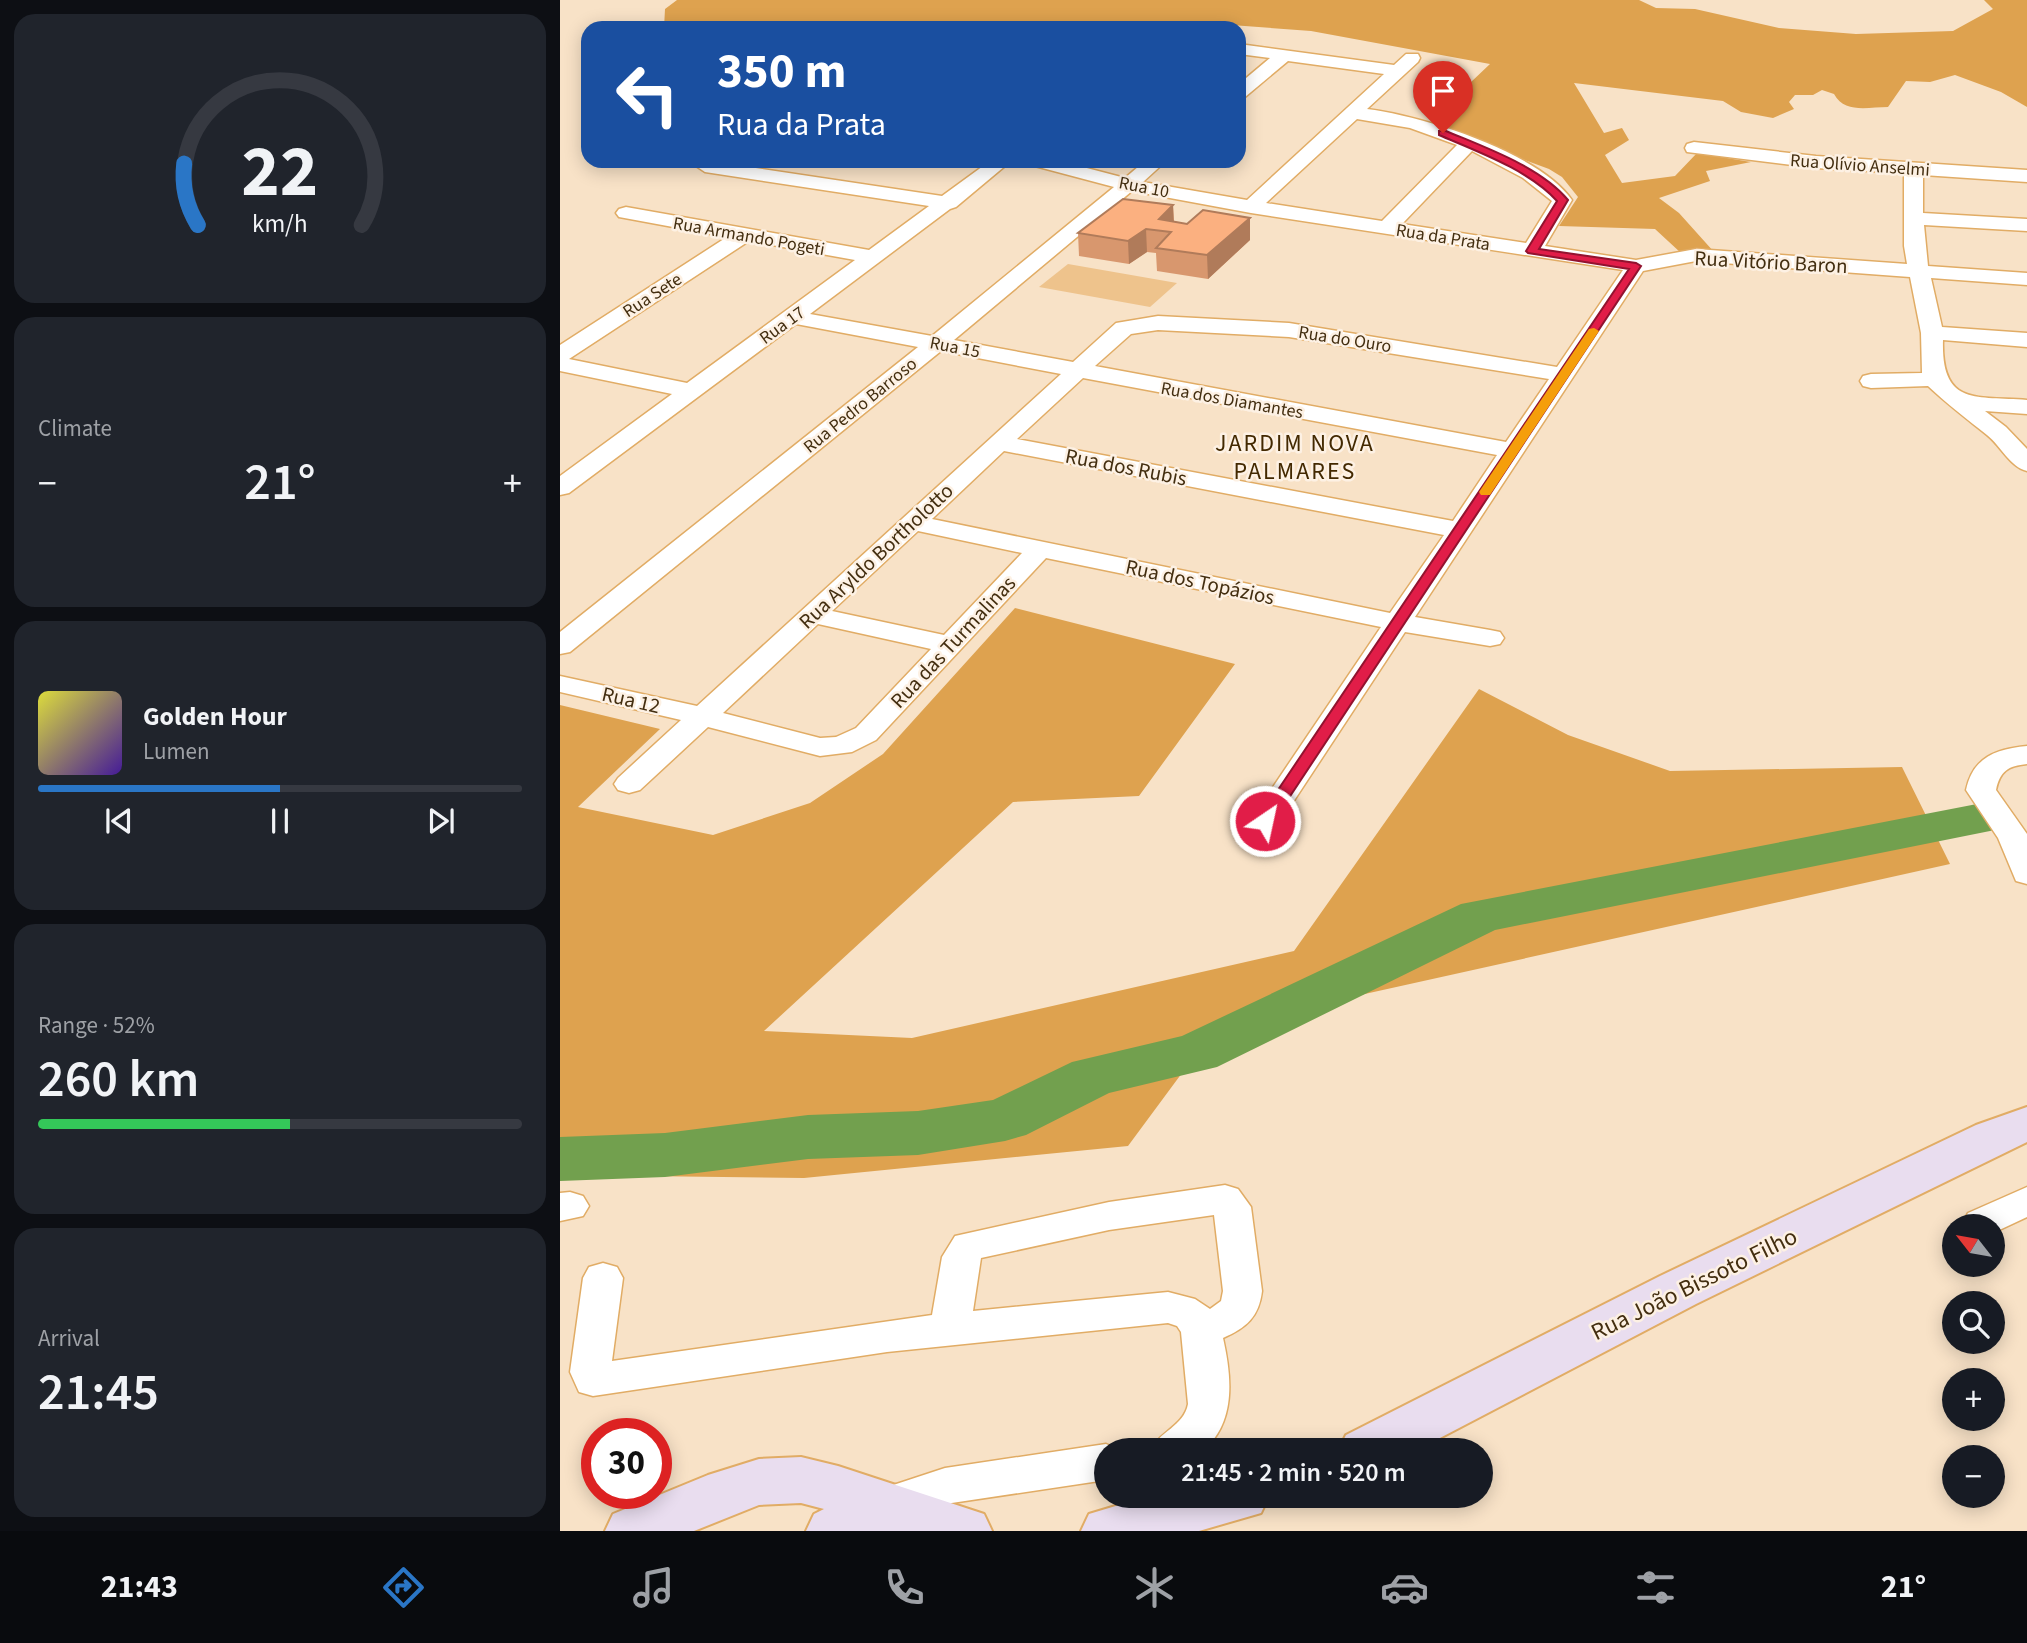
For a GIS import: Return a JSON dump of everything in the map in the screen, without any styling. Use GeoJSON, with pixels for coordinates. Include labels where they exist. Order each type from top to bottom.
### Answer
{"type":"FeatureCollection","features":[{"type":"Feature","properties":{"kind":"main road","name":"Rua João Bissoto Filho"},"geometry":{"type":"LineString","coordinates":[[1390,1438],[1678,1290],[1993,1137],[2027,1124]]}},
{"type":"Feature","properties":{"kind":"main road"},"geometry":{"type":"LineString","coordinates":[[633,1531],[714,1511],[759,1482],[801,1480],[838,1489],[964,1531]]}},
{"type":"Feature","properties":{"kind":"main road"},"geometry":{"type":"LineString","coordinates":[[834,1531],[883,1506]]}},
{"type":"Feature","properties":{"kind":"main road"},"geometry":{"type":"LineString","coordinates":[[1109,1531],[1196,1508]]}},
{"type":"Feature","properties":{"kind":"street"},"geometry":{"type":"LineString","coordinates":[[1246,51],[1405,65],[1251,207]]}},
{"type":"Feature","properties":{"kind":"street"},"geometry":{"type":"LineString","coordinates":[[1246,87],[1283,56]]}},
{"type":"Feature","properties":{"kind":"street"},"geometry":{"type":"LineString","coordinates":[[1353,113],[1405,121],[1468,144],[1521,170],[1553,190],[1562,200],[1532,251]]}},
{"type":"Feature","properties":{"kind":"street"},"geometry":{"type":"LineString","coordinates":[[1387,228],[1468,144]]}},
{"type":"Feature","properties":{"kind":"street","name":"Rua Olívio Anselmi"},"geometry":{"type":"LineString","coordinates":[[1694,148],[1758,157],[2027,176]]}},
{"type":"Feature","properties":{"kind":"street"},"geometry":{"type":"LineString","coordinates":[[719,168],[949,202]]}},
{"type":"Feature","properties":{"kind":"street","name":"Rua 17"},"geometry":{"type":"LineString","coordinates":[[560,488],[993,168]]}},
{"type":"Feature","properties":{"kind":"street","name":"Rua 10"},"geometry":{"type":"LineString","coordinates":[[1064,168],[1128,185],[1251,207]]}},
{"type":"Feature","properties":{"kind":"street","name":"Rua Pedro Barroso"},"geometry":{"type":"LineString","coordinates":[[560,646],[937,343],[1149,168]]}},
{"type":"Feature","properties":{"kind":"street"},"geometry":{"type":"LineString","coordinates":[[1913,169],[1914,246],[1932,333],[1931,359],[1934,379],[1958,402],[1998,432],[2027,464]]}},
{"type":"Feature","properties":{"kind":"street","name":"Rua da Prata"},"geometry":{"type":"LineString","coordinates":[[1251,207],[1636,266]]}},
{"type":"Feature","properties":{"kind":"street","name":"Rua Armando Pogeti"},"geometry":{"type":"LineString","coordinates":[[626,213],[873,257]]}},
{"type":"Feature","properties":{"kind":"street"},"geometry":{"type":"LineString","coordinates":[[1915,218],[2027,225]]}},
{"type":"Feature","properties":{"kind":"street","name":"Rua Sete"},"geometry":{"type":"LineString","coordinates":[[560,355],[744,235]]}},
{"type":"Feature","properties":{"kind":"street","name":"Rua Vitório Baron"},"geometry":{"type":"LineString","coordinates":[[1636,266],[1696,255],[2027,279]]}},
{"type":"Feature","properties":{"kind":"street"},"geometry":{"type":"LineString","coordinates":[[1265,821],[1636,266]]}},
{"type":"Feature","properties":{"kind":"street","name":"Rua 15"},"geometry":{"type":"LineString","coordinates":[[793,317],[1076,371]]}},
{"type":"Feature","properties":{"kind":"street","name":"Rua do Ouro"},"geometry":{"type":"LineString","coordinates":[[1124,328],[1158,323],[1289,330],[1564,375]]}},
{"type":"Feature","properties":{"kind":"street","name":"Rua Aryldo Bortholotto"},"geometry":{"type":"LineString","coordinates":[[629,784],[1124,328]]}},
{"type":"Feature","properties":{"kind":"street"},"geometry":{"type":"LineString","coordinates":[[1932,333],[2027,340]]}},
{"type":"Feature","properties":{"kind":"street"},"geometry":{"type":"LineString","coordinates":[[560,364],[692,391]]}},
{"type":"Feature","properties":{"kind":"street","name":"Rua dos Diamantes"},"geometry":{"type":"LineString","coordinates":[[1076,371],[1513,451]]}},
{"type":"Feature","properties":{"kind":"street"},"geometry":{"type":"LineString","coordinates":[[1871,381],[1934,379]]}},
{"type":"Feature","properties":{"kind":"street"},"geometry":{"type":"LineString","coordinates":[[1958,402],[2027,407]]}},
{"type":"Feature","properties":{"kind":"street","name":"Rua dos Rubis"},"geometry":{"type":"LineString","coordinates":[[998,443],[1460,530]]}},
{"type":"Feature","properties":{"kind":"street"},"geometry":{"type":"LineString","coordinates":[[560,459],[593,466]]}},
{"type":"Feature","properties":{"kind":"street","name":"Rua dos Topázios"},"geometry":{"type":"LineString","coordinates":[[911,522],[1399,623],[1490,638]]}},
{"type":"Feature","properties":{"kind":"street","name":"Rua das Turmalinas"},"geometry":{"type":"LineString","coordinates":[[866,734],[1040,549]]}},
{"type":"Feature","properties":{"kind":"street"},"geometry":{"type":"LineString","coordinates":[[812,615],[951,645]]}},
{"type":"Feature","properties":{"kind":"street","name":"Rua 12"},"geometry":{"type":"LineString","coordinates":[[560,684],[702,716],[820,747],[842,746],[866,734]]}},
{"type":"Feature","properties":{"kind":"street"},"geometry":{"type":"LineString","coordinates":[[2027,755],[2007,757],[1992,764],[1983,774],[1981,790],[2014,838],[2027,874]]}},
{"type":"Feature","properties":{"kind":"street"},"geometry":{"type":"LineString","coordinates":[[950,1329],[961,1257],[969,1246],[1110,1216],[1225,1199],[1232,1207],[1243,1283],[1241,1303],[1235,1312],[1203,1330]]}},
{"type":"Feature","properties":{"kind":"street"},"geometry":{"type":"LineString","coordinates":[[2000,1214],[2027,1201]]}},
{"type":"Feature","properties":{"kind":"street"},"geometry":{"type":"LineString","coordinates":[[603,1279],[590,1372],[593,1380],[950,1329],[1173,1306],[1185,1311],[1203,1330],[1210,1401],[1203,1422],[1188,1438]]}},
{"type":"Feature","properties":{"kind":"street"},"geometry":{"type":"LineString","coordinates":[[883,1506],[945,1486],[1094,1464]]}},
{"type":"Feature","properties":{"kind":"shaded area"},"geometry":{"type":"Polygon","coordinates":[[[677,0],[1639,0],[1656,8],[1695,9],[1779,28],[1856,34],[1953,31],[1993,9],[1984,0],[2027,0],[2027,107],[2001,92],[1955,75],[1930,82],[1906,81],[1888,107],[1851,107],[1834,94],[1822,90],[1813,95],[1795,95],[1789,102],[1794,109],[1773,118],[1741,112],[1723,101],[1574,83],[1604,133],[1622,128],[1629,140],[1605,155],[1622,183],[1675,176],[1697,153],[1751,162],[1706,171],[1710,181],[1659,198],[1679,213],[1714,252],[1681,253],[1655,229],[1559,226],[1578,197],[1562,177],[1549,169],[1500,151],[1431,120],[1490,64],[1311,31],[1246,26],[1246,21],[664,21],[665,9],[677,0]]]}},
{"type":"Feature","properties":{"kind":"shaded area"},"geometry":{"type":"Polygon","coordinates":[[[1068,264],[1177,283],[1150,307],[1039,287],[1068,264]]]}},
{"type":"Feature","properties":{"kind":"shaded area"},"geometry":{"type":"Polygon","coordinates":[[[1015,608],[1235,664],[1139,796],[1013,802],[764,1031],[912,1038],[1294,951],[1479,689],[1568,735],[1670,771],[1902,767],[1950,864],[1216,1027],[1128,1146],[804,1178],[560,1175],[560,705],[660,729],[578,807],[713,835],[810,803],[883,754],[1015,608]]]}},
{"type":"Feature","properties":{"kind":"building"},"geometry":{"type":"Polygon","coordinates":[[[1123,199],[1173,205],[1159,219],[1187,224],[1203,210],[1250,218],[1207,255],[1156,248],[1171,232],[1146,229],[1128,241],[1078,233],[1123,199]]]}},
{"type":"Feature","properties":{"kind":"waterway"},"geometry":{"type":"LineString","coordinates":[[560,1159],[665,1155],[808,1137],[918,1133],[1005,1120],[1093,1076],[1197,1053],[1480,916],[1977,819]]}},
{"type":"Feature","properties":{"kind":"slow traffic"},"geometry":{"type":"LineString","coordinates":[[1486,492],[1594,331]]}},
{"type":"Feature","properties":{"kind":"district","name":"JARDIM NOVA PALMARES"},"geometry":{"type":"Point","coordinates":[1295,457]}},
{"type":"Feature","properties":{"kind":"route"},"geometry":{"type":"LineString","coordinates":[[1265,821],[1636,266],[1532,251],[1562,200],[1553,190],[1501,159],[1443,133]]}}]}
